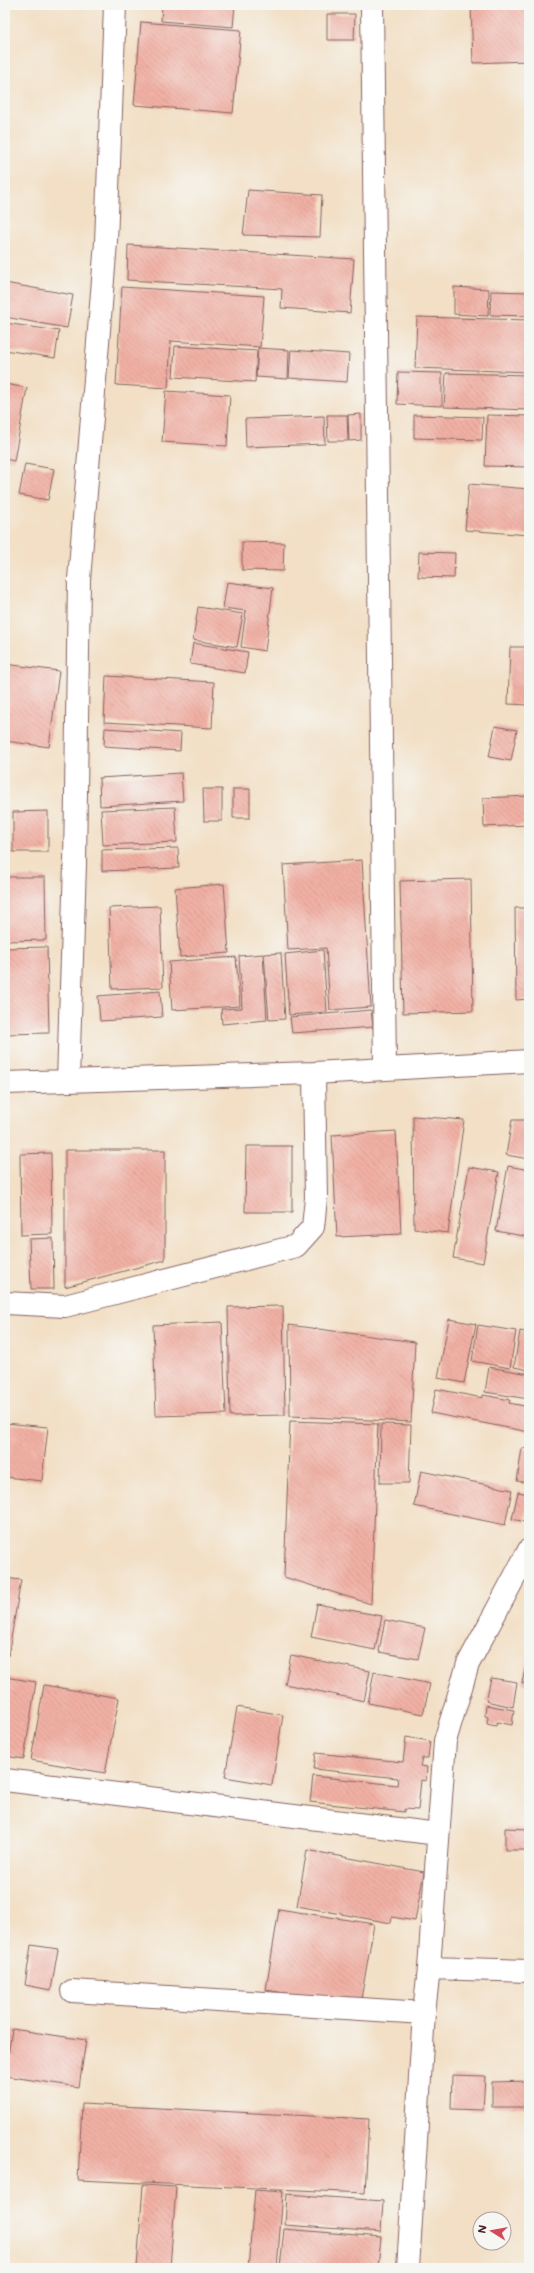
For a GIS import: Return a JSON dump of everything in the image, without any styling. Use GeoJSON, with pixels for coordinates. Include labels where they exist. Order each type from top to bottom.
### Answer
{"type":"FeatureCollection","features":[{"type":"Feature","properties":{"kind":"street"},"geometry":{"type":"LineString","coordinates":[[68,1081],[75,864],[79,580],[106,242],[115,5]]}},
{"type":"Feature","properties":{"kind":"street"},"geometry":{"type":"LineString","coordinates":[[372,5],[384,1068]]}},
{"type":"Feature","properties":{"kind":"street"},"geometry":{"type":"LineString","coordinates":[[5,1083],[314,1073],[529,1061]]}},
{"type":"Feature","properties":{"kind":"street"},"geometry":{"type":"LineString","coordinates":[[5,1303],[65,1306],[296,1246],[313,1226],[316,1198],[314,1073]]}},
{"type":"Feature","properties":{"kind":"street"},"geometry":{"type":"LineString","coordinates":[[408,2268],[424,2013],[429,1968],[445,1741],[468,1664],[529,1550]]}},
{"type":"Feature","properties":{"kind":"street"},"geometry":{"type":"LineString","coordinates":[[5,1780],[438,1834]]}},
{"type":"Feature","properties":{"kind":"street"},"geometry":{"type":"LineString","coordinates":[[429,1968],[529,1971]]}},
{"type":"Feature","properties":{"kind":"street"},"geometry":{"type":"LineString","coordinates":[[72,1991],[424,2013]]}},
{"type":"Feature","properties":{"kind":"building"},"geometry":{"type":"Polygon","coordinates":[[[162,5],[235,5],[233,27],[161,21],[162,5]]]}},
{"type":"Feature","properties":{"kind":"building"},"geometry":{"type":"Polygon","coordinates":[[[471,5],[529,5],[529,61],[473,63],[471,5]]]}},
{"type":"Feature","properties":{"kind":"building"},"geometry":{"type":"Polygon","coordinates":[[[327,14],[355,14],[354,40],[327,40],[327,14]]]}},
{"type":"Feature","properties":{"kind":"building"},"geometry":{"type":"Polygon","coordinates":[[[141,22],[241,30],[233,113],[134,105],[141,22]]]}},
{"type":"Feature","properties":{"kind":"building"},"geometry":{"type":"Polygon","coordinates":[[[248,190],[322,195],[320,237],[243,235],[248,190]]]}},
{"type":"Feature","properties":{"kind":"building"},"geometry":{"type":"Polygon","coordinates":[[[128,245],[354,259],[350,313],[281,308],[282,289],[127,280],[128,245]]]}},
{"type":"Feature","properties":{"kind":"building"},"geometry":{"type":"Polygon","coordinates":[[[5,283],[73,295],[67,328],[5,317],[5,283]]]}},
{"type":"Feature","properties":{"kind":"building"},"geometry":{"type":"Polygon","coordinates":[[[122,287],[264,296],[260,347],[171,341],[168,388],[116,385],[122,287]]]}},
{"type":"Feature","properties":{"kind":"building"},"geometry":{"type":"Polygon","coordinates":[[[454,287],[489,289],[488,316],[454,314],[454,287]]]}},
{"type":"Feature","properties":{"kind":"building"},"geometry":{"type":"Polygon","coordinates":[[[491,291],[529,292],[529,316],[490,315],[491,291]]]}},
{"type":"Feature","properties":{"kind":"building"},"geometry":{"type":"Polygon","coordinates":[[[417,317],[529,320],[529,372],[415,368],[417,317]]]}},
{"type":"Feature","properties":{"kind":"building"},"geometry":{"type":"Polygon","coordinates":[[[5,323],[59,331],[55,358],[5,350],[5,323]]]}},
{"type":"Feature","properties":{"kind":"building"},"geometry":{"type":"Polygon","coordinates":[[[175,346],[257,351],[255,382],[173,377],[175,346]]]}},
{"type":"Feature","properties":{"kind":"building"},"geometry":{"type":"Polygon","coordinates":[[[258,348],[289,350],[288,379],[256,377],[258,348]]]}},
{"type":"Feature","properties":{"kind":"building"},"geometry":{"type":"Polygon","coordinates":[[[291,350],[349,354],[347,382],[289,378],[291,350]]]}},
{"type":"Feature","properties":{"kind":"building"},"geometry":{"type":"Polygon","coordinates":[[[398,372],[442,373],[442,406],[397,404],[398,372]]]}},
{"type":"Feature","properties":{"kind":"building"},"geometry":{"type":"Polygon","coordinates":[[[446,373],[529,375],[529,410],[444,407],[446,373]]]}},
{"type":"Feature","properties":{"kind":"building"},"geometry":{"type":"Polygon","coordinates":[[[5,384],[27,388],[14,461],[5,459],[5,384]]]}},
{"type":"Feature","properties":{"kind":"building"},"geometry":{"type":"Polygon","coordinates":[[[166,391],[230,395],[227,446],[162,442],[166,391]]]}},
{"type":"Feature","properties":{"kind":"building"},"geometry":{"type":"Polygon","coordinates":[[[361,414],[361,440],[349,441],[348,415],[361,414]]]}},
{"type":"Feature","properties":{"kind":"building"},"geometry":{"type":"Polygon","coordinates":[[[327,415],[347,415],[348,441],[328,441],[327,415]]]}},
{"type":"Feature","properties":{"kind":"building"},"geometry":{"type":"Polygon","coordinates":[[[414,415],[483,417],[482,440],[414,438],[414,415]]]}},
{"type":"Feature","properties":{"kind":"building"},"geometry":{"type":"Polygon","coordinates":[[[487,415],[529,416],[529,467],[485,466],[487,415]]]}},
{"type":"Feature","properties":{"kind":"building"},"geometry":{"type":"Polygon","coordinates":[[[324,416],[325,444],[246,447],[245,419],[324,416]]]}},
{"type":"Feature","properties":{"kind":"building"},"geometry":{"type":"Polygon","coordinates":[[[25,464],[54,469],[48,500],[19,495],[25,464]]]}},
{"type":"Feature","properties":{"kind":"building"},"geometry":{"type":"Polygon","coordinates":[[[469,484],[529,489],[529,535],[465,530],[469,484]]]}},
{"type":"Feature","properties":{"kind":"building"},"geometry":{"type":"Polygon","coordinates":[[[242,542],[284,543],[283,571],[242,570],[242,542]]]}},
{"type":"Feature","properties":{"kind":"building"},"geometry":{"type":"Polygon","coordinates":[[[419,552],[455,553],[454,578],[418,577],[419,552]]]}},
{"type":"Feature","properties":{"kind":"building"},"geometry":{"type":"Polygon","coordinates":[[[227,582],[273,588],[265,651],[241,647],[246,611],[223,608],[227,582]]]}},
{"type":"Feature","properties":{"kind":"building"},"geometry":{"type":"Polygon","coordinates":[[[198,607],[243,614],[237,647],[193,640],[198,607]]]}},
{"type":"Feature","properties":{"kind":"building"},"geometry":{"type":"Polygon","coordinates":[[[193,643],[248,652],[245,673],[190,664],[193,643]]]}},
{"type":"Feature","properties":{"kind":"building"},"geometry":{"type":"Polygon","coordinates":[[[510,647],[529,647],[529,705],[508,704],[510,647]]]}},
{"type":"Feature","properties":{"kind":"building"},"geometry":{"type":"Polygon","coordinates":[[[5,664],[59,671],[49,747],[5,741],[5,664]]]}},
{"type":"Feature","properties":{"kind":"building"},"geometry":{"type":"Polygon","coordinates":[[[106,676],[214,682],[212,728],[104,722],[106,676]]]}},
{"type":"Feature","properties":{"kind":"building"},"geometry":{"type":"Polygon","coordinates":[[[495,726],[517,730],[511,761],[489,757],[495,726]]]}},
{"type":"Feature","properties":{"kind":"building"},"geometry":{"type":"Polygon","coordinates":[[[105,728],[181,733],[180,751],[104,746],[105,728]]]}},
{"type":"Feature","properties":{"kind":"building"},"geometry":{"type":"Polygon","coordinates":[[[181,773],[183,801],[100,806],[99,778],[181,773]]]}},
{"type":"Feature","properties":{"kind":"building"},"geometry":{"type":"Polygon","coordinates":[[[203,789],[222,789],[222,821],[204,821],[203,789]]]}},
{"type":"Feature","properties":{"kind":"building"},"geometry":{"type":"Polygon","coordinates":[[[233,789],[250,789],[250,818],[233,818],[233,789]]]}},
{"type":"Feature","properties":{"kind":"building"},"geometry":{"type":"Polygon","coordinates":[[[529,796],[529,825],[484,827],[483,798],[529,796]]]}},
{"type":"Feature","properties":{"kind":"building"},"geometry":{"type":"Polygon","coordinates":[[[175,807],[177,842],[103,845],[101,810],[175,807]]]}},
{"type":"Feature","properties":{"kind":"building"},"geometry":{"type":"Polygon","coordinates":[[[48,811],[48,852],[13,852],[13,812],[48,811]]]}},
{"type":"Feature","properties":{"kind":"building"},"geometry":{"type":"Polygon","coordinates":[[[178,848],[179,868],[102,871],[102,850],[178,848]]]}},
{"type":"Feature","properties":{"kind":"building"},"geometry":{"type":"Polygon","coordinates":[[[362,860],[371,1007],[330,1010],[326,948],[288,950],[283,865],[362,860]]]}},
{"type":"Feature","properties":{"kind":"building"},"geometry":{"type":"Polygon","coordinates":[[[5,877],[45,877],[46,940],[5,941],[5,877]]]}},
{"type":"Feature","properties":{"kind":"building"},"geometry":{"type":"Polygon","coordinates":[[[471,879],[473,1011],[403,1013],[400,881],[471,879]]]}},
{"type":"Feature","properties":{"kind":"building"},"geometry":{"type":"Polygon","coordinates":[[[224,884],[229,953],[180,957],[175,888],[224,884]]]}},
{"type":"Feature","properties":{"kind":"building"},"geometry":{"type":"Polygon","coordinates":[[[160,906],[163,987],[112,989],[109,908],[160,906]]]}},
{"type":"Feature","properties":{"kind":"building"},"geometry":{"type":"Polygon","coordinates":[[[515,908],[529,908],[529,999],[516,1000],[515,908]]]}},
{"type":"Feature","properties":{"kind":"building"},"geometry":{"type":"Polygon","coordinates":[[[47,947],[49,1033],[5,1034],[5,948],[47,947]]]}},
{"type":"Feature","properties":{"kind":"building"},"geometry":{"type":"Polygon","coordinates":[[[323,950],[327,1012],[289,1015],[285,954],[323,950]]]}},
{"type":"Feature","properties":{"kind":"building"},"geometry":{"type":"Polygon","coordinates":[[[281,953],[285,1019],[269,1020],[264,954],[281,953]]]}},
{"type":"Feature","properties":{"kind":"building"},"geometry":{"type":"Polygon","coordinates":[[[263,954],[267,1020],[222,1024],[221,1009],[242,1008],[239,956],[263,954]]]}},
{"type":"Feature","properties":{"kind":"building"},"geometry":{"type":"Polygon","coordinates":[[[236,957],[240,1006],[172,1010],[169,962],[236,957]]]}},
{"type":"Feature","properties":{"kind":"building"},"geometry":{"type":"Polygon","coordinates":[[[160,991],[162,1017],[100,1021],[98,996],[160,991]]]}},
{"type":"Feature","properties":{"kind":"building"},"geometry":{"type":"Polygon","coordinates":[[[371,1010],[373,1027],[292,1033],[290,1017],[371,1010]]]}},
{"type":"Feature","properties":{"kind":"building"},"geometry":{"type":"Polygon","coordinates":[[[413,1116],[464,1120],[448,1233],[414,1229],[413,1116]]]}},
{"type":"Feature","properties":{"kind":"building"},"geometry":{"type":"Polygon","coordinates":[[[512,1120],[529,1120],[529,1159],[506,1155],[512,1120]]]}},
{"type":"Feature","properties":{"kind":"building"},"geometry":{"type":"Polygon","coordinates":[[[396,1131],[401,1234],[337,1237],[332,1135],[396,1131]]]}},
{"type":"Feature","properties":{"kind":"building"},"geometry":{"type":"Polygon","coordinates":[[[246,1146],[292,1146],[292,1212],[245,1212],[246,1146]]]}},
{"type":"Feature","properties":{"kind":"building"},"geometry":{"type":"Polygon","coordinates":[[[65,1150],[165,1150],[165,1260],[65,1287],[65,1150]]]}},
{"type":"Feature","properties":{"kind":"building"},"geometry":{"type":"Polygon","coordinates":[[[51,1153],[52,1234],[21,1235],[20,1154],[51,1153]]]}},
{"type":"Feature","properties":{"kind":"building"},"geometry":{"type":"Polygon","coordinates":[[[508,1166],[529,1170],[529,1237],[496,1231],[508,1166]]]}},
{"type":"Feature","properties":{"kind":"building"},"geometry":{"type":"Polygon","coordinates":[[[469,1167],[499,1172],[483,1263],[453,1258],[469,1167]]]}},
{"type":"Feature","properties":{"kind":"building"},"geometry":{"type":"Polygon","coordinates":[[[53,1238],[54,1289],[31,1289],[29,1239],[53,1238]]]}},
{"type":"Feature","properties":{"kind":"building"},"geometry":{"type":"Polygon","coordinates":[[[283,1306],[285,1415],[230,1416],[228,1307],[283,1306]]]}},
{"type":"Feature","properties":{"kind":"building"},"geometry":{"type":"Polygon","coordinates":[[[449,1319],[476,1324],[464,1383],[438,1378],[449,1319]]]}},
{"type":"Feature","properties":{"kind":"building"},"geometry":{"type":"Polygon","coordinates":[[[222,1322],[226,1414],[156,1416],[153,1325],[222,1322]]]}},
{"type":"Feature","properties":{"kind":"building"},"geometry":{"type":"Polygon","coordinates":[[[289,1325],[415,1342],[411,1422],[290,1416],[289,1325]]]}},
{"type":"Feature","properties":{"kind":"building"},"geometry":{"type":"Polygon","coordinates":[[[478,1325],[516,1331],[510,1368],[472,1361],[478,1325]]]}},
{"type":"Feature","properties":{"kind":"building"},"geometry":{"type":"Polygon","coordinates":[[[520,1331],[529,1333],[529,1370],[514,1367],[520,1331]]]}},
{"type":"Feature","properties":{"kind":"building"},"geometry":{"type":"Polygon","coordinates":[[[489,1367],[529,1374],[529,1399],[485,1392],[489,1367]]]}},
{"type":"Feature","properties":{"kind":"building"},"geometry":{"type":"Polygon","coordinates":[[[436,1389],[483,1398],[483,1395],[510,1400],[509,1403],[529,1407],[529,1432],[431,1413],[436,1389]]]}},
{"type":"Feature","properties":{"kind":"building"},"geometry":{"type":"Polygon","coordinates":[[[290,1421],[378,1424],[371,1604],[284,1577],[290,1421]]]}},
{"type":"Feature","properties":{"kind":"building"},"geometry":{"type":"Polygon","coordinates":[[[5,1423],[48,1427],[42,1481],[5,1477],[5,1423]]]}},
{"type":"Feature","properties":{"kind":"building"},"geometry":{"type":"Polygon","coordinates":[[[381,1424],[411,1425],[409,1483],[380,1483],[381,1424]]]}},
{"type":"Feature","properties":{"kind":"building"},"geometry":{"type":"Polygon","coordinates":[[[522,1448],[529,1449],[529,1483],[517,1481],[522,1448]]]}},
{"type":"Feature","properties":{"kind":"building"},"geometry":{"type":"Polygon","coordinates":[[[421,1471],[512,1490],[505,1525],[414,1506],[421,1471]]]}},
{"type":"Feature","properties":{"kind":"building"},"geometry":{"type":"Polygon","coordinates":[[[518,1492],[529,1494],[525,1522],[512,1519],[518,1492]]]}},
{"type":"Feature","properties":{"kind":"building"},"geometry":{"type":"Polygon","coordinates":[[[5,1578],[21,1580],[8,1656],[5,1655],[5,1578]]]}},
{"type":"Feature","properties":{"kind":"building"},"geometry":{"type":"Polygon","coordinates":[[[317,1604],[382,1616],[375,1650],[311,1637],[317,1604]]]}},
{"type":"Feature","properties":{"kind":"building"},"geometry":{"type":"Polygon","coordinates":[[[385,1620],[425,1628],[418,1659],[379,1652],[385,1620]]]}},
{"type":"Feature","properties":{"kind":"building"},"geometry":{"type":"Polygon","coordinates":[[[529,1651],[529,1685],[522,1683],[529,1651]]]}},
{"type":"Feature","properties":{"kind":"building"},"geometry":{"type":"Polygon","coordinates":[[[291,1655],[370,1671],[364,1701],[285,1684],[291,1655]]]}},
{"type":"Feature","properties":{"kind":"building"},"geometry":{"type":"Polygon","coordinates":[[[374,1672],[430,1684],[423,1714],[368,1703],[374,1672]]]}},
{"type":"Feature","properties":{"kind":"building"},"geometry":{"type":"Polygon","coordinates":[[[5,1677],[36,1682],[24,1759],[5,1756],[5,1677]]]}},
{"type":"Feature","properties":{"kind":"building"},"geometry":{"type":"Polygon","coordinates":[[[491,1678],[517,1682],[513,1707],[486,1701],[491,1678]]]}},
{"type":"Feature","properties":{"kind":"building"},"geometry":{"type":"Polygon","coordinates":[[[44,1685],[119,1698],[105,1773],[31,1760],[44,1685]]]}},
{"type":"Feature","properties":{"kind":"building"},"geometry":{"type":"Polygon","coordinates":[[[486,1705],[514,1710],[512,1725],[497,1722],[496,1726],[487,1724],[488,1717],[485,1716],[486,1705]]]}},
{"type":"Feature","properties":{"kind":"building"},"geometry":{"type":"Polygon","coordinates":[[[237,1707],[283,1715],[272,1785],[225,1777],[237,1707]]]}},
{"type":"Feature","properties":{"kind":"building"},"geometry":{"type":"Polygon","coordinates":[[[406,1737],[430,1741],[428,1758],[422,1758],[420,1766],[427,1767],[426,1781],[421,1780],[418,1810],[404,1809],[404,1812],[310,1802],[313,1776],[397,1785],[398,1778],[314,1769],[316,1753],[403,1762],[406,1737]]]}},
{"type":"Feature","properties":{"kind":"building"},"geometry":{"type":"Polygon","coordinates":[[[505,1828],[529,1829],[529,1850],[505,1850],[505,1828]]]}},
{"type":"Feature","properties":{"kind":"building"},"geometry":{"type":"Polygon","coordinates":[[[307,1850],[424,1872],[415,1921],[392,1917],[391,1923],[297,1906],[307,1850]]]}},
{"type":"Feature","properties":{"kind":"building"},"geometry":{"type":"Polygon","coordinates":[[[279,1909],[374,1924],[360,2005],[266,1990],[279,1909]]]}},
{"type":"Feature","properties":{"kind":"building"},"geometry":{"type":"Polygon","coordinates":[[[5,1940],[10,1941],[6,1966],[5,1966],[5,1940]]]}},
{"type":"Feature","properties":{"kind":"building"},"geometry":{"type":"Polygon","coordinates":[[[31,1945],[58,1949],[51,1990],[25,1985],[31,1945]]]}},
{"type":"Feature","properties":{"kind":"building"},"geometry":{"type":"Polygon","coordinates":[[[12,2029],[86,2040],[79,2087],[5,2076],[12,2029]]]}},
{"type":"Feature","properties":{"kind":"building"},"geometry":{"type":"Polygon","coordinates":[[[452,2075],[485,2076],[483,2110],[451,2109],[452,2075]]]}},
{"type":"Feature","properties":{"kind":"building"},"geometry":{"type":"Polygon","coordinates":[[[529,2081],[529,2107],[492,2107],[492,2082],[529,2081]]]}},
{"type":"Feature","properties":{"kind":"building"},"geometry":{"type":"Polygon","coordinates":[[[82,2104],[369,2119],[365,2193],[78,2180],[82,2104]]]}},
{"type":"Feature","properties":{"kind":"building"},"geometry":{"type":"Polygon","coordinates":[[[143,2185],[176,2187],[170,2268],[137,2268],[143,2185]]]}},
{"type":"Feature","properties":{"kind":"building"},"geometry":{"type":"Polygon","coordinates":[[[255,2190],[283,2192],[277,2268],[248,2268],[255,2190]]]}},
{"type":"Feature","properties":{"kind":"building"},"geometry":{"type":"Polygon","coordinates":[[[287,2194],[383,2201],[381,2232],[285,2225],[287,2194]]]}},
{"type":"Feature","properties":{"kind":"building"},"geometry":{"type":"Polygon","coordinates":[[[284,2229],[381,2237],[378,2268],[280,2268],[284,2229]]]}}]}
